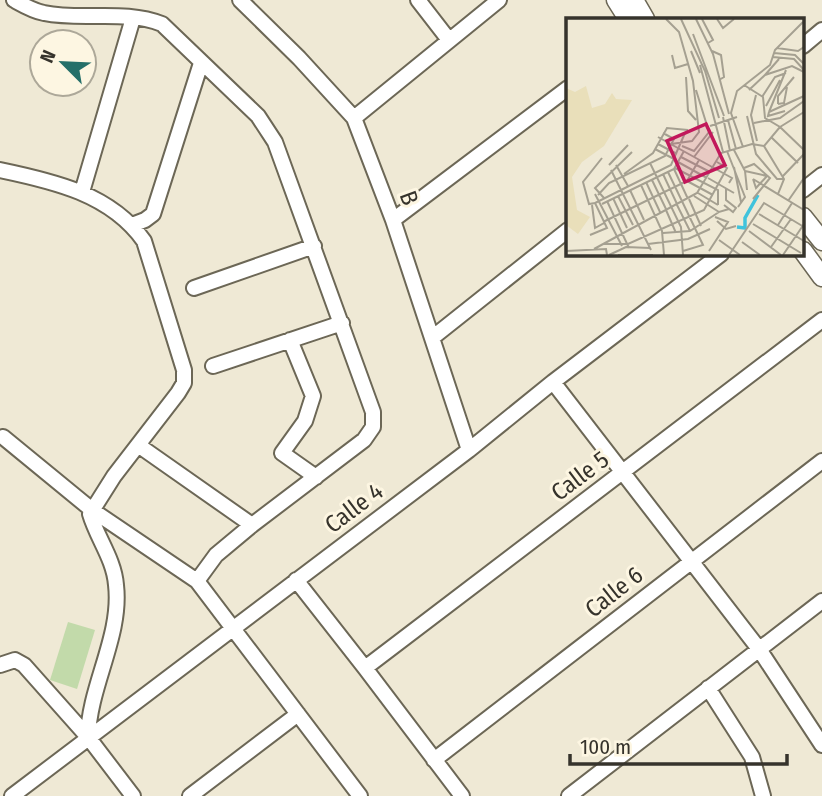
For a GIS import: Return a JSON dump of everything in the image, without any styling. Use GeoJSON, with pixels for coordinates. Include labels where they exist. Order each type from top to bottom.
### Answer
{"type":"FeatureCollection","features":[{"type":"Feature","properties":{"kind":"street"},"geometry":{"type":"LineString","coordinates":[[14,0],[41,13],[117,15],[149,19],[162,24],[258,116],[275,142],[373,412],[373,426],[364,440],[216,555],[197,581]]}},
{"type":"Feature","properties":{"kind":"street","name":"B"},"geometry":{"type":"LineString","coordinates":[[240,0],[355,118],[393,220],[469,450]]}},
{"type":"Feature","properties":{"kind":"street"},"geometry":{"type":"LineString","coordinates":[[418,0],[449,40]]}},
{"type":"Feature","properties":{"kind":"street"},"geometry":{"type":"LineString","coordinates":[[355,118],[499,0]]}},
{"type":"Feature","properties":{"kind":"street"},"geometry":{"type":"LineString","coordinates":[[616,0],[627,18]]}},
{"type":"Feature","properties":{"kind":"street"},"geometry":{"type":"LineString","coordinates":[[635,0],[644,18]]}},
{"type":"Feature","properties":{"kind":"street"},"geometry":{"type":"LineString","coordinates":[[82,192],[133,18]]}},
{"type":"Feature","properties":{"kind":"street"},"geometry":{"type":"LineString","coordinates":[[804,45],[822,30]]}},
{"type":"Feature","properties":{"kind":"street"},"geometry":{"type":"LineString","coordinates":[[132,225],[153,214],[201,64]]}},
{"type":"Feature","properties":{"kind":"street"},"geometry":{"type":"LineString","coordinates":[[393,220],[566,90]]}},
{"type":"Feature","properties":{"kind":"street"},"geometry":{"type":"LineString","coordinates":[[0,170],[39,178],[90,195],[132,225],[144,241],[184,370],[184,383],[178,393],[92,510],[92,520],[109,556],[116,584],[116,613],[88,718],[88,737]]}},
{"type":"Feature","properties":{"kind":"street"},"geometry":{"type":"LineString","coordinates":[[804,189],[822,175]]}},
{"type":"Feature","properties":{"kind":"street"},"geometry":{"type":"LineString","coordinates":[[804,218],[822,241]]}},
{"type":"Feature","properties":{"kind":"street"},"geometry":{"type":"LineString","coordinates":[[432,338],[566,232]]}},
{"type":"Feature","properties":{"kind":"street"},"geometry":{"type":"LineString","coordinates":[[194,288],[314,246]]}},
{"type":"Feature","properties":{"kind":"street"},"geometry":{"type":"LineString","coordinates":[[804,252],[822,277]]}},
{"type":"Feature","properties":{"kind":"street","name":"Calle 4"},"geometry":{"type":"LineString","coordinates":[[12,796],[469,450],[552,382],[718,256]]}},
{"type":"Feature","properties":{"kind":"street","name":"Calle 5"},"geometry":{"type":"LineString","coordinates":[[365,668],[822,320]]}},
{"type":"Feature","properties":{"kind":"street"},"geometry":{"type":"LineString","coordinates":[[213,366],[342,323]]}},
{"type":"Feature","properties":{"kind":"street"},"geometry":{"type":"LineString","coordinates":[[290,340],[313,396],[305,421],[282,453],[316,477]]}},
{"type":"Feature","properties":{"kind":"street"},"geometry":{"type":"LineString","coordinates":[[552,382],[759,649],[822,745]]}},
{"type":"Feature","properties":{"kind":"street"},"geometry":{"type":"LineString","coordinates":[[3,437],[92,510],[197,581],[360,796]]}},
{"type":"Feature","properties":{"kind":"street"},"geometry":{"type":"LineString","coordinates":[[138,445],[252,525]]}},
{"type":"Feature","properties":{"kind":"street","name":"Calle 6"},"geometry":{"type":"LineString","coordinates":[[434,760],[822,461]]}},
{"type":"Feature","properties":{"kind":"street"},"geometry":{"type":"LineString","coordinates":[[296,580],[462,796]]}},
{"type":"Feature","properties":{"kind":"street"},"geometry":{"type":"LineString","coordinates":[[569,796],[822,601]]}},
{"type":"Feature","properties":{"kind":"street"},"geometry":{"type":"LineString","coordinates":[[0,666],[15,660],[24,666],[88,737],[133,796]]}},
{"type":"Feature","properties":{"kind":"street"},"geometry":{"type":"LineString","coordinates":[[708,688],[752,757],[764,796]]}},
{"type":"Feature","properties":{"kind":"street"},"geometry":{"type":"LineString","coordinates":[[190,796],[298,714]]}},
{"type":"Feature","properties":{"kind":"green space"},"geometry":{"type":"Polygon","coordinates":[[[68,622],[95,630],[77,689],[50,680],[68,622]]]}}]}
